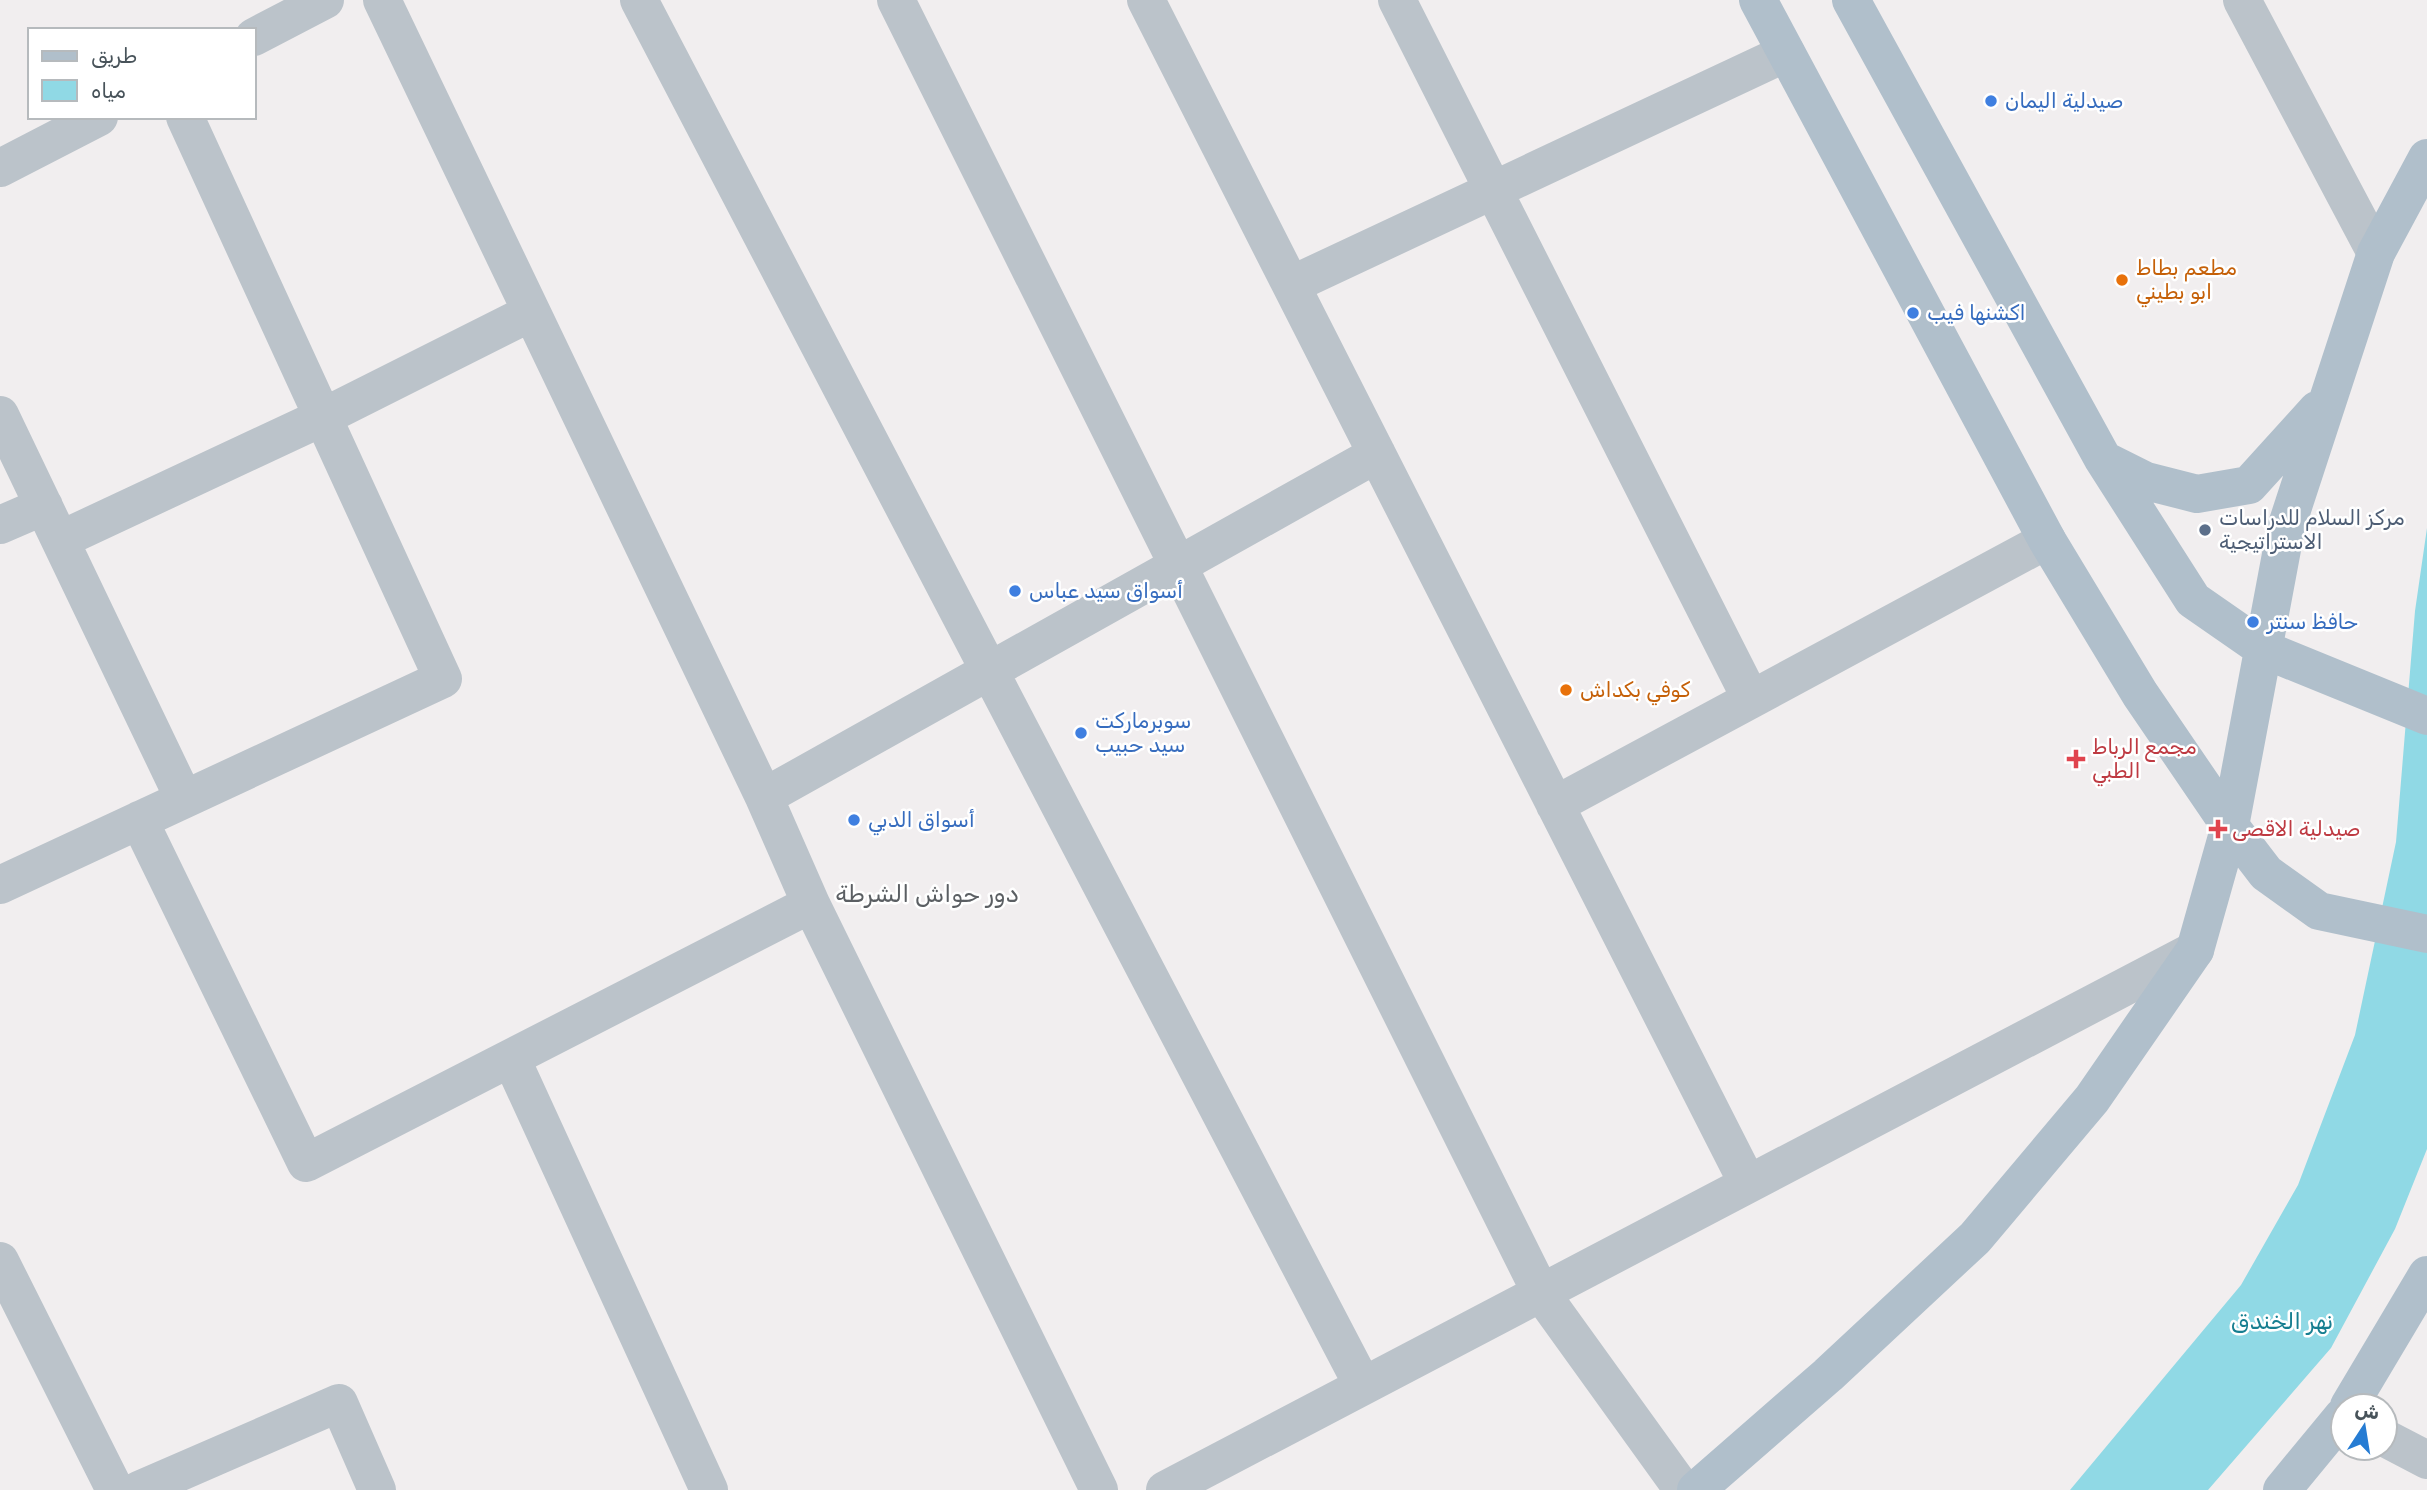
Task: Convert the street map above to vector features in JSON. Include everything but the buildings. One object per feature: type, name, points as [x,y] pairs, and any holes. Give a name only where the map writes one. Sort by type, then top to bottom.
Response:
[{"type":"main road","points":[[1758,0],[2047,540],[2140,694],[2230,826],[2266,873],[2319,911],[2427,934]]},
{"type":"main road","points":[[1850,0],[2103,459],[2193,600],[2265,649],[2427,716]]},
{"type":"main road","points":[[1696,1490],[1828,1376],[1975,1238],[2092,1099],[2195,950],[2230,826],[2286,527],[2376,253],[2427,158]]},
{"type":"main road","points":[[2103,459],[2146,481],[2197,494],[2249,485],[2330,395]]},
{"type":"main road","points":[[2357,1392],[2427,1275]]},
{"type":"main road","points":[[2282,1490],[2329,1433]]},
{"type":"street","points":[[256,36],[325,0]]},
{"type":"street","points":[[382,0],[764,797],[811,904],[1098,1490]]},
{"type":"street","points":[[639,0],[1363,1386]]},
{"type":"street","points":[[896,0],[1541,1293],[1683,1490]]},
{"type":"street","points":[[1146,0],[1748,1184]]},
{"type":"street","points":[[1396,0],[1751,699]]},
{"type":"street","points":[[2242,0],[2376,253]]},
{"type":"street","points":[[1291,285],[1786,53]]},
{"type":"street","points":[[0,168],[95,119]]},
{"type":"street","points":[[0,885],[443,679],[186,119]]},
{"type":"street","points":[[60,540],[323,417],[530,313]]},
{"type":"street","points":[[0,415],[184,799]]},
{"type":"street","points":[[764,797],[1377,454]]},
{"type":"street","points":[[0,525],[44,506]]},
{"type":"street","points":[[1555,805],[2047,540]]},
{"type":"street","points":[[139,820],[306,1163],[811,904]]},
{"type":"street","points":[[1165,1490],[2195,950]]},
{"type":"street","points":[[511,1058],[709,1490]]},
{"type":"street","points":[[0,1261],[115,1490]]},
{"type":"street","points":[[139,1490],[339,1403],[377,1490]]},
{"type":"street","points":[[2399,1446],[2427,1461]]},
{"type":"water","name":"نهر الخندق","points":[[2427,528],[2427,1149],[2395,1229],[2331,1348],[2208,1490],[2070,1490],[2241,1285],[2298,1185],[2355,1035],[2396,842],[2415,611]]},
{"type":"place","name":"صيدلية اليمان","points":[[1991,101]]},
{"type":"place","name":"مطعم بطاط ابو بطيني","points":[[2122,280]]},
{"type":"place","name":"اكشنها فيب","points":[[1913,313]]},
{"type":"place","name":"مركز السلام للدراسات الاستراتيجية","points":[[2205,530]]},
{"type":"place","name":"أسواق سيد عباس","points":[[1015,591]]},
{"type":"place","name":"حافظ سنتر","points":[[2253,622]]},
{"type":"place","name":"كوفي بكداش","points":[[1566,690]]},
{"type":"place","name":"سوبرماركت سيد حبيب","points":[[1081,733]]},
{"type":"place","name":"مجمع الرباط الطبي","points":[[2076,759]]},
{"type":"place","name":"أسواق الدبي","points":[[854,820]]},
{"type":"place","name":"صيدلية الاقصى","points":[[2218,829]]},
{"type":"district","name":"دور حواش الشرطة","points":[[927,894]]}]
